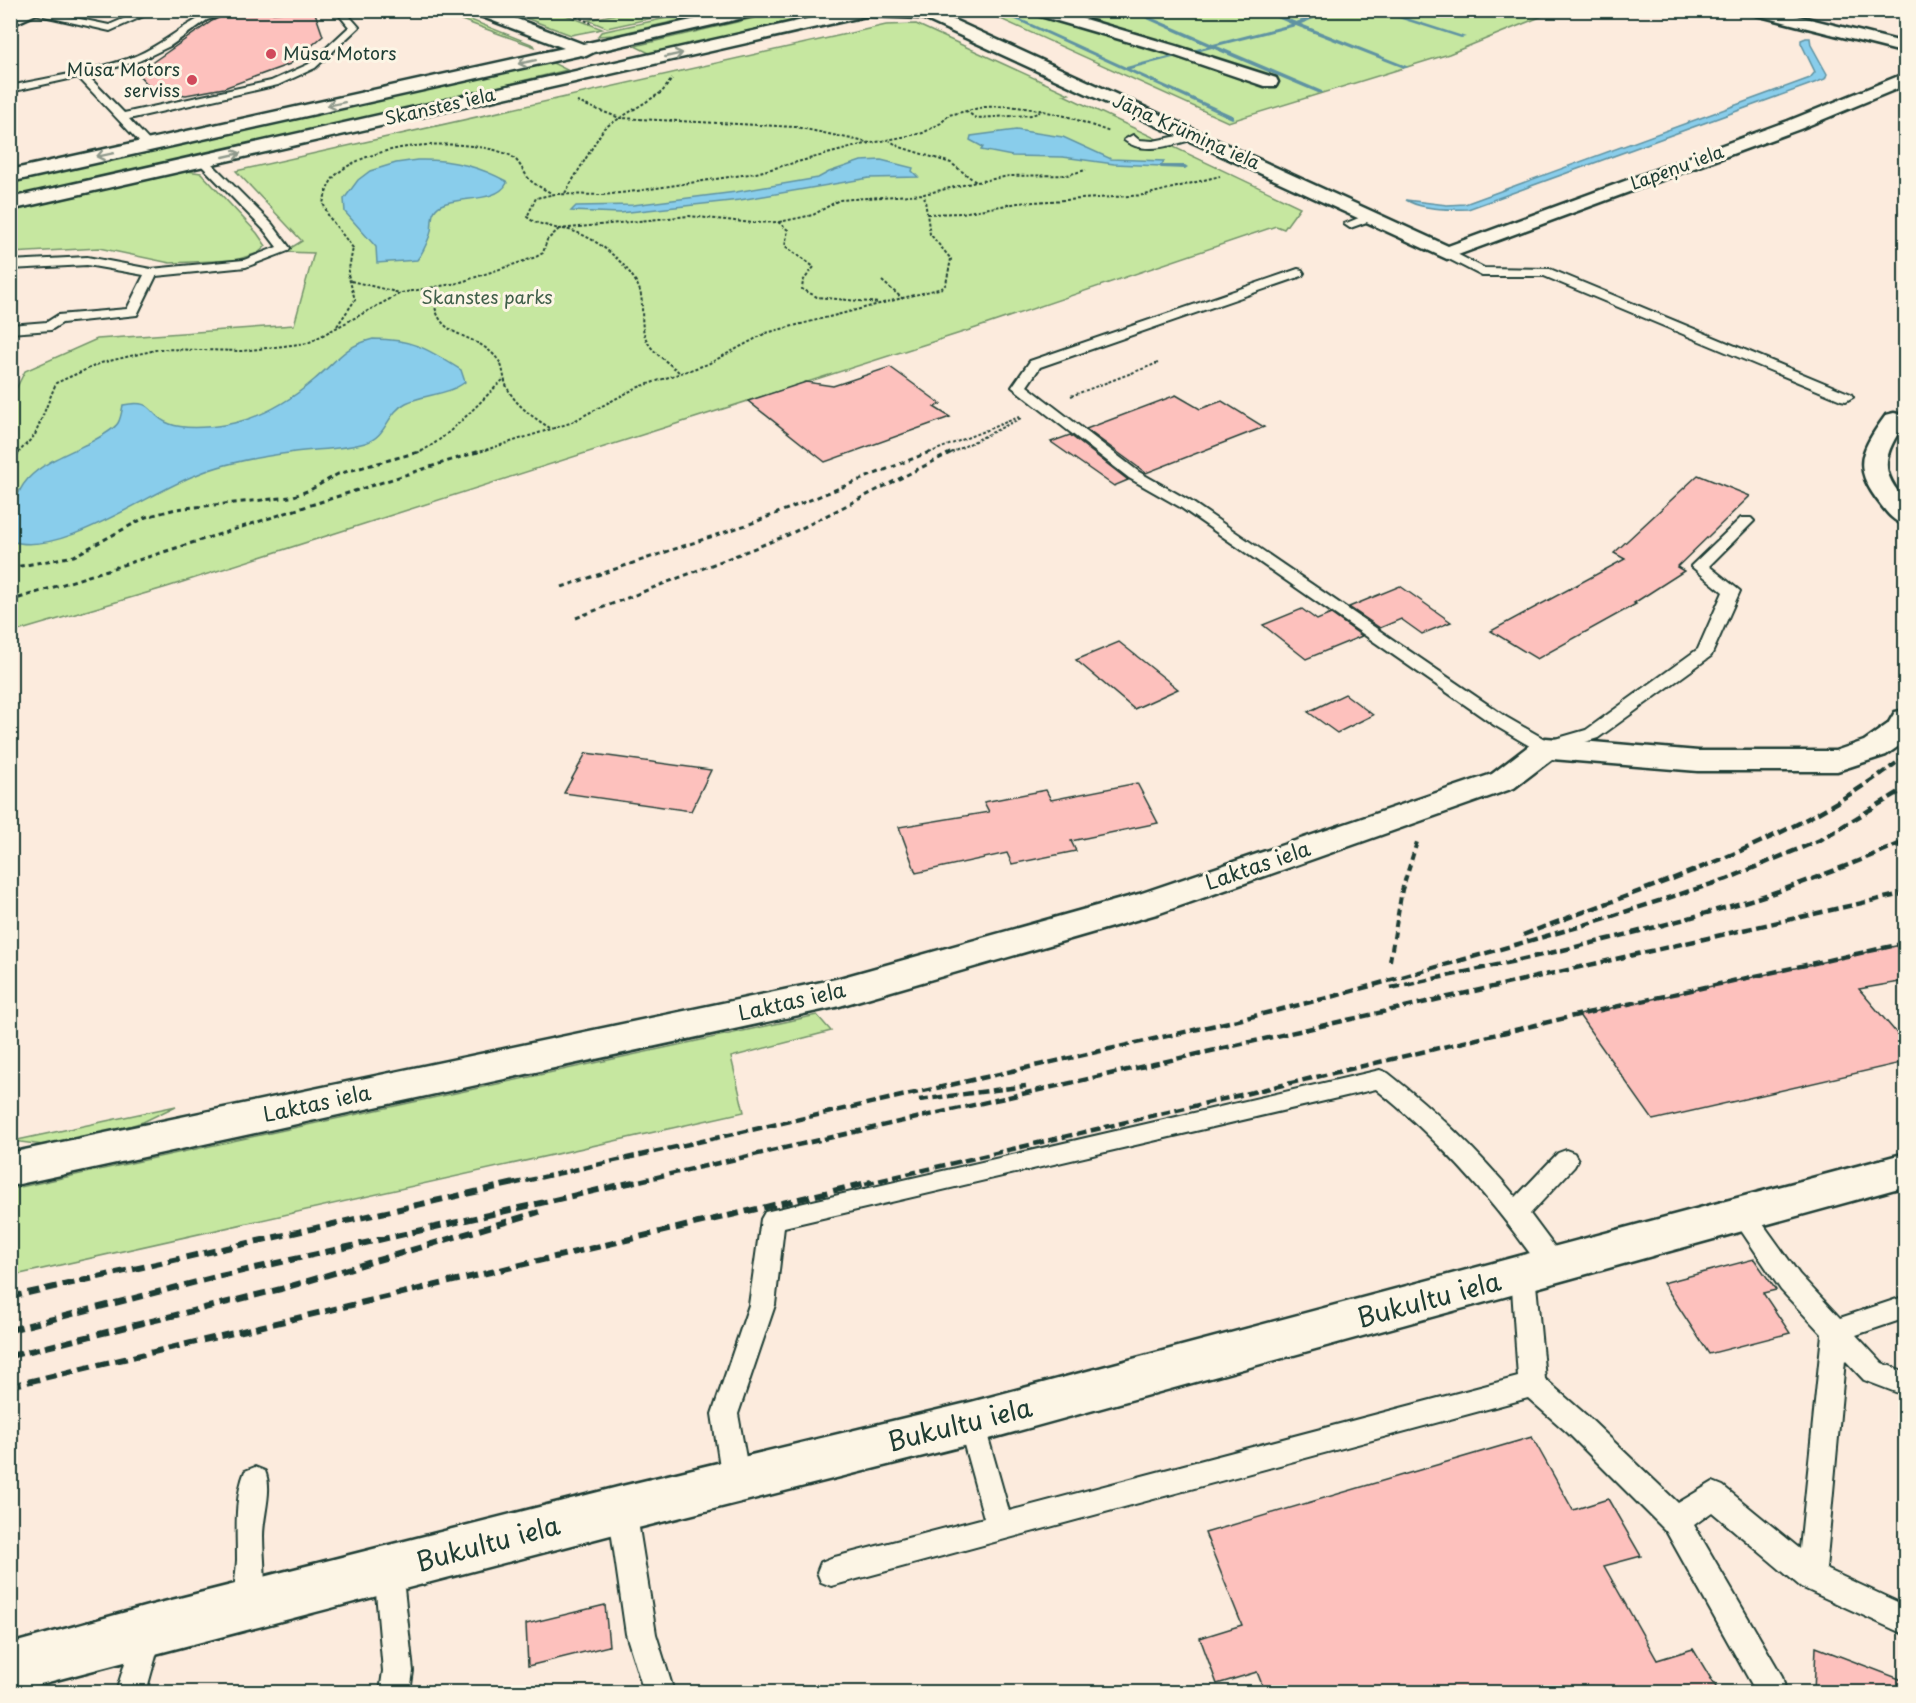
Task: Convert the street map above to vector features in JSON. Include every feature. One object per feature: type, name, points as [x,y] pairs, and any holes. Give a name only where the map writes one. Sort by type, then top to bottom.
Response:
[{"type":"street","points":[[477,10],[584,49],[617,67]]},
{"type":"street","name":"Skanstes iela","points":[[10,176],[760,10]]},
{"type":"street","name":"Skanstes iela","points":[[10,204],[869,10]]},
{"type":"street","name":"Jāņa Krūmiņa iela","points":[[869,10],[925,12],[1448,253]]},
{"type":"street","points":[[1035,10],[1170,49],[1270,82]]},
{"type":"street","points":[[1753,10],[1905,48]]},
{"type":"street","points":[[10,21],[30,11]]},
{"type":"street","name":"Lapeņu iela","points":[[1448,253],[1804,121],[1890,87],[1905,78]]},
{"type":"street","points":[[1894,420],[1876,445],[1871,466],[1883,492],[1905,517]]},
{"type":"street","points":[[1546,748],[1698,761],[1837,761],[1875,748],[1901,730],[1905,719]]},
{"type":"street","name":"Laktas iela","points":[[10,1170],[836,993],[1148,904],[1503,781],[1546,748]]},
{"type":"street","name":"Bukultu iela","points":[[10,1669],[148,1631],[621,1509],[971,1423],[1905,1169]]},
{"type":"lane","points":[[30,11],[110,28],[153,10]]},
{"type":"lane","points":[[10,88],[80,74],[136,59],[167,44],[204,18],[230,10]]},
{"type":"lane","points":[[122,117],[274,83],[312,66],[354,27],[339,10]]},
{"type":"lane","points":[[80,74],[149,146]]},
{"type":"lane","points":[[1131,139],[1139,144],[1163,144],[1194,136]]},
{"type":"lane","points":[[10,265],[87,261],[151,273],[246,263],[284,248],[268,227],[204,162]]},
{"type":"lane","points":[[1350,224],[1371,217]]},
{"type":"lane","points":[[1448,253],[1482,272],[1546,272],[1846,397]]},
{"type":"lane","points":[[10,328],[51,326],[58,319],[132,312],[151,273]]},
{"type":"lane","points":[[1298,273],[1035,364],[1019,387],[1134,475],[1185,504],[1500,721],[1546,748],[1592,734],[1705,652],[1732,591],[1700,566],[1746,521]]},
{"type":"lane","points":[[736,1480],[725,1414],[762,1305],[773,1219],[1380,1079],[1405,1098],[1473,1165],[1515,1214],[1538,1270],[1532,1385]]},
{"type":"lane","points":[[1515,1214],[1566,1160]]},
{"type":"lane","points":[[1742,1213],[1790,1282],[1873,1372],[1905,1384]]},
{"type":"lane","points":[[1834,1331],[1905,1307]]},
{"type":"lane","points":[[1811,1577],[1834,1331]]},
{"type":"lane","points":[[1532,1385],[1577,1424],[1676,1521],[1771,1687],[1771,1692]]},
{"type":"lane","points":[[831,1572],[1532,1385]]},
{"type":"lane","points":[[971,1423],[1000,1527]]},
{"type":"lane","points":[[248,1606],[251,1558],[249,1537],[255,1480]]},
{"type":"lane","points":[[1676,1521],[1713,1495],[1811,1577],[1905,1622]]},
{"type":"lane","points":[[621,1509],[641,1634],[659,1692]]},
{"type":"lane","points":[[388,1570],[398,1671],[395,1692]]},
{"type":"lane","points":[[131,1692],[148,1631]]},
{"type":"path","points":[[562,10],[598,26]]},
{"type":"path","points":[[565,194],[604,128],[662,92],[673,78]]},
{"type":"path","points":[[570,99],[620,118],[796,127],[823,130],[871,143]]},
{"type":"path","points":[[680,373],[654,350],[646,339],[639,287],[614,254],[572,230],[534,222],[527,217],[536,198],[552,193],[603,195],[707,182],[803,162],[871,143],[930,132],[941,125],[949,115],[1002,105],[1081,119],[1131,139]]},
{"type":"path","points":[[965,111],[976,118],[1032,115],[1041,112]]},
{"type":"path","points":[[889,140],[900,147],[945,161],[976,182]]},
{"type":"path","points":[[336,328],[355,300],[348,273],[353,248],[329,217],[323,202],[328,185],[338,173],[353,164],[394,151],[456,145],[477,146],[510,155],[521,163],[533,181],[552,193]]},
{"type":"path","points":[[10,462],[35,435],[42,412],[56,383],[75,374],[101,363],[160,349],[242,351],[308,343],[401,293],[434,288],[536,257],[543,253],[547,240],[559,229],[689,216],[753,223],[778,222],[813,215],[839,200],[924,194],[1010,176],[1067,175],[1086,170]]},
{"type":"path","points":[[927,214],[963,213],[1018,202],[1145,195],[1224,174]]},
{"type":"path","points":[[10,601],[551,429],[587,415],[636,388],[708,364],[766,333],[942,288],[946,284],[951,259],[930,234],[924,194]]},
{"type":"path","points":[[778,222],[788,230],[785,246],[814,267],[803,281],[802,289],[817,297],[883,304]]},
{"type":"path","points":[[351,281],[401,293]]},
{"type":"path","points":[[882,281],[903,299]]},
{"type":"path","points":[[434,288],[432,298],[435,315],[442,324],[491,353],[504,372],[509,391],[527,412],[551,429]]},
{"type":"path","points":[[562,587],[755,522],[1158,363]]},
{"type":"path","points":[[10,568],[74,556],[146,516],[176,509],[291,496],[310,490],[338,474],[421,452],[467,416],[481,399],[504,379]]},
{"type":"path","points":[[576,618],[788,535],[1043,407]]},
{"type":"path","points":[[1390,961],[1402,890],[1428,807]]},
{"type":"green space","points":[[704,10],[721,11],[614,35],[598,36],[601,32]]},
{"type":"green space","points":[[437,11],[448,11],[535,47]]},
{"type":"green space","points":[[507,11],[556,11],[602,29],[571,35]]},
{"type":"green space","points":[[631,11],[684,11],[607,28],[588,20]]},
{"type":"green space","points":[[784,11],[852,11],[653,55],[635,46]]},
{"type":"green space","points":[[983,11],[1555,11],[1449,54],[1228,122]]},
{"type":"green space","name":"Skanstes parks","points":[[916,24],[1069,94],[1064,95],[1300,207],[1284,229],[1276,226],[976,328],[167,587],[11,633],[11,399],[25,371],[97,339],[294,325],[314,253],[284,252],[302,241],[236,171],[886,25]]},
{"type":"green space","points":[[549,61],[567,70],[316,131],[11,199],[10,181]]},
{"type":"green space","points":[[187,171],[201,173],[257,233],[266,246],[258,253],[236,260],[170,263],[99,248],[11,253],[11,211]]},
{"type":"green space","points":[[817,1015],[831,1031],[731,1057],[744,1112],[11,1276],[11,1189]]},
{"type":"green space","points":[[176,1106],[143,1122],[58,1147],[13,1141]]},
{"type":"water","points":[[1810,38],[1811,45],[1827,74],[1825,79],[1468,209],[1428,208],[1406,200],[1447,205],[1465,204],[1810,78],[1815,72],[1801,43],[1801,40]]},
{"type":"water","points":[[1016,130],[1063,137],[1111,159],[1164,161],[1161,166],[1114,164],[1063,157],[1012,156],[981,150],[983,147],[970,140],[971,136]]},
{"type":"water","points":[[417,160],[463,164],[485,171],[507,183],[495,194],[449,202],[437,208],[434,211],[429,238],[417,260],[377,263],[376,247],[345,212],[344,199],[358,180],[370,171],[396,163]]},
{"type":"water","points":[[881,160],[913,168],[912,171],[918,177],[869,178],[740,200],[620,213],[571,211],[576,206],[633,205],[736,192],[818,178],[861,161]]},
{"type":"water","points":[[373,339],[410,343],[429,351],[461,370],[465,382],[452,390],[421,398],[399,407],[383,430],[373,440],[365,443],[230,464],[176,484],[78,532],[54,540],[31,544],[11,541],[15,502],[29,478],[53,460],[104,435],[116,426],[123,405],[141,404],[163,421],[176,426],[202,427],[234,423],[266,412],[286,401],[347,350]]},
{"type":"building","points":[[236,10],[270,10],[273,13],[314,10],[323,36],[290,64],[224,88],[186,95],[162,92],[150,87],[137,73],[212,21]]},
{"type":"building","points":[[890,367],[941,404],[934,407],[950,417],[825,462],[748,401],[806,382],[833,386]]},
{"type":"building","points":[[1176,395],[1200,409],[1222,401],[1264,427],[1146,473],[1086,429]]},
{"type":"building","points":[[1070,435],[1128,480],[1114,486],[1051,442]]},
{"type":"building","points":[[1698,475],[1750,496],[1677,567],[1684,571],[1634,603],[1636,604],[1537,659],[1491,631],[1625,559],[1614,553]]},
{"type":"building","points":[[1400,586],[1451,622],[1422,634],[1401,619],[1380,628],[1349,607]]},
{"type":"building","points":[[1302,609],[1317,620],[1331,614],[1362,636],[1306,659],[1263,625]]},
{"type":"building","points":[[1119,642],[1178,689],[1134,709],[1076,660]]},
{"type":"building","points":[[1345,694],[1373,715],[1337,733],[1308,712]]},
{"type":"building","points":[[586,753],[711,770],[691,811],[564,793]]},
{"type":"building","points":[[1137,783],[1158,823],[1071,841],[1076,851],[1012,864],[1007,853],[916,873],[899,827],[989,812],[984,802],[1046,790],[1051,800]]},
{"type":"building","points":[[1905,944],[1905,981],[1859,989],[1905,1043],[1905,1062],[1653,1120],[1579,1015]]},
{"type":"building","points":[[1754,1259],[1776,1290],[1763,1293],[1790,1333],[1709,1354],[1663,1283]]},
{"type":"building","points":[[1532,1437],[1573,1510],[1608,1499],[1641,1556],[1604,1566],[1657,1660],[1693,1649],[1719,1692],[1265,1692],[1257,1672],[1217,1684],[1200,1638],[1242,1625],[1205,1533]]},
{"type":"building","points":[[605,1605],[609,1646],[528,1666],[526,1624]]},
{"type":"building","points":[[1816,1647],[1905,1681],[1905,1692],[1814,1692]]},
{"type":"waterway","points":[[996,10],[1125,69]]},
{"type":"waterway","points":[[1129,10],[1212,46]]},
{"type":"waterway","points":[[1261,10],[1296,24]]},
{"type":"waterway","points":[[1296,24],[1334,10]]},
{"type":"waterway","points":[[1375,10],[1463,37]]},
{"type":"waterway","points":[[1212,46],[1296,24]]},
{"type":"waterway","points":[[1296,24],[1406,67]]},
{"type":"waterway","points":[[1125,69],[1212,46]]},
{"type":"waterway","points":[[1212,46],[1320,92]]},
{"type":"waterway","points":[[1125,69],[1232,117]]},
{"type":"waterway","points":[[1161,166],[1185,167]]},
{"type":"railway","points":[[1880,775],[1906,756]]},
{"type":"railway","points":[[1523,935],[1661,883],[1753,845],[1797,824],[1882,773]]},
{"type":"railway","points":[[512,1184],[1238,1020],[1335,996],[1578,927],[1727,879],[1820,840],[1906,788]]},
{"type":"railway","points":[[1391,988],[1538,956],[1683,920],[1779,891],[1906,841]]},
{"type":"railway","points":[[626,1184],[1906,893]]},
{"type":"railway","points":[[865,1184],[1578,1015],[1906,943]]},
{"type":"railway","points":[[919,1100],[1026,1086]]},
{"type":"railway","points":[[10,1297],[519,1182]]},
{"type":"railway","points":[[10,1330],[216,1277],[633,1182]]},
{"type":"railway","points":[[10,1386],[871,1182]]},
{"type":"railway","points":[[10,1356],[281,1289],[539,1212]]},
{"type":"place","name":"Mūsa Motors","points":[[271,54]]},
{"type":"place","name":"Mūsa Motors serviss","points":[[192,80]]}]
